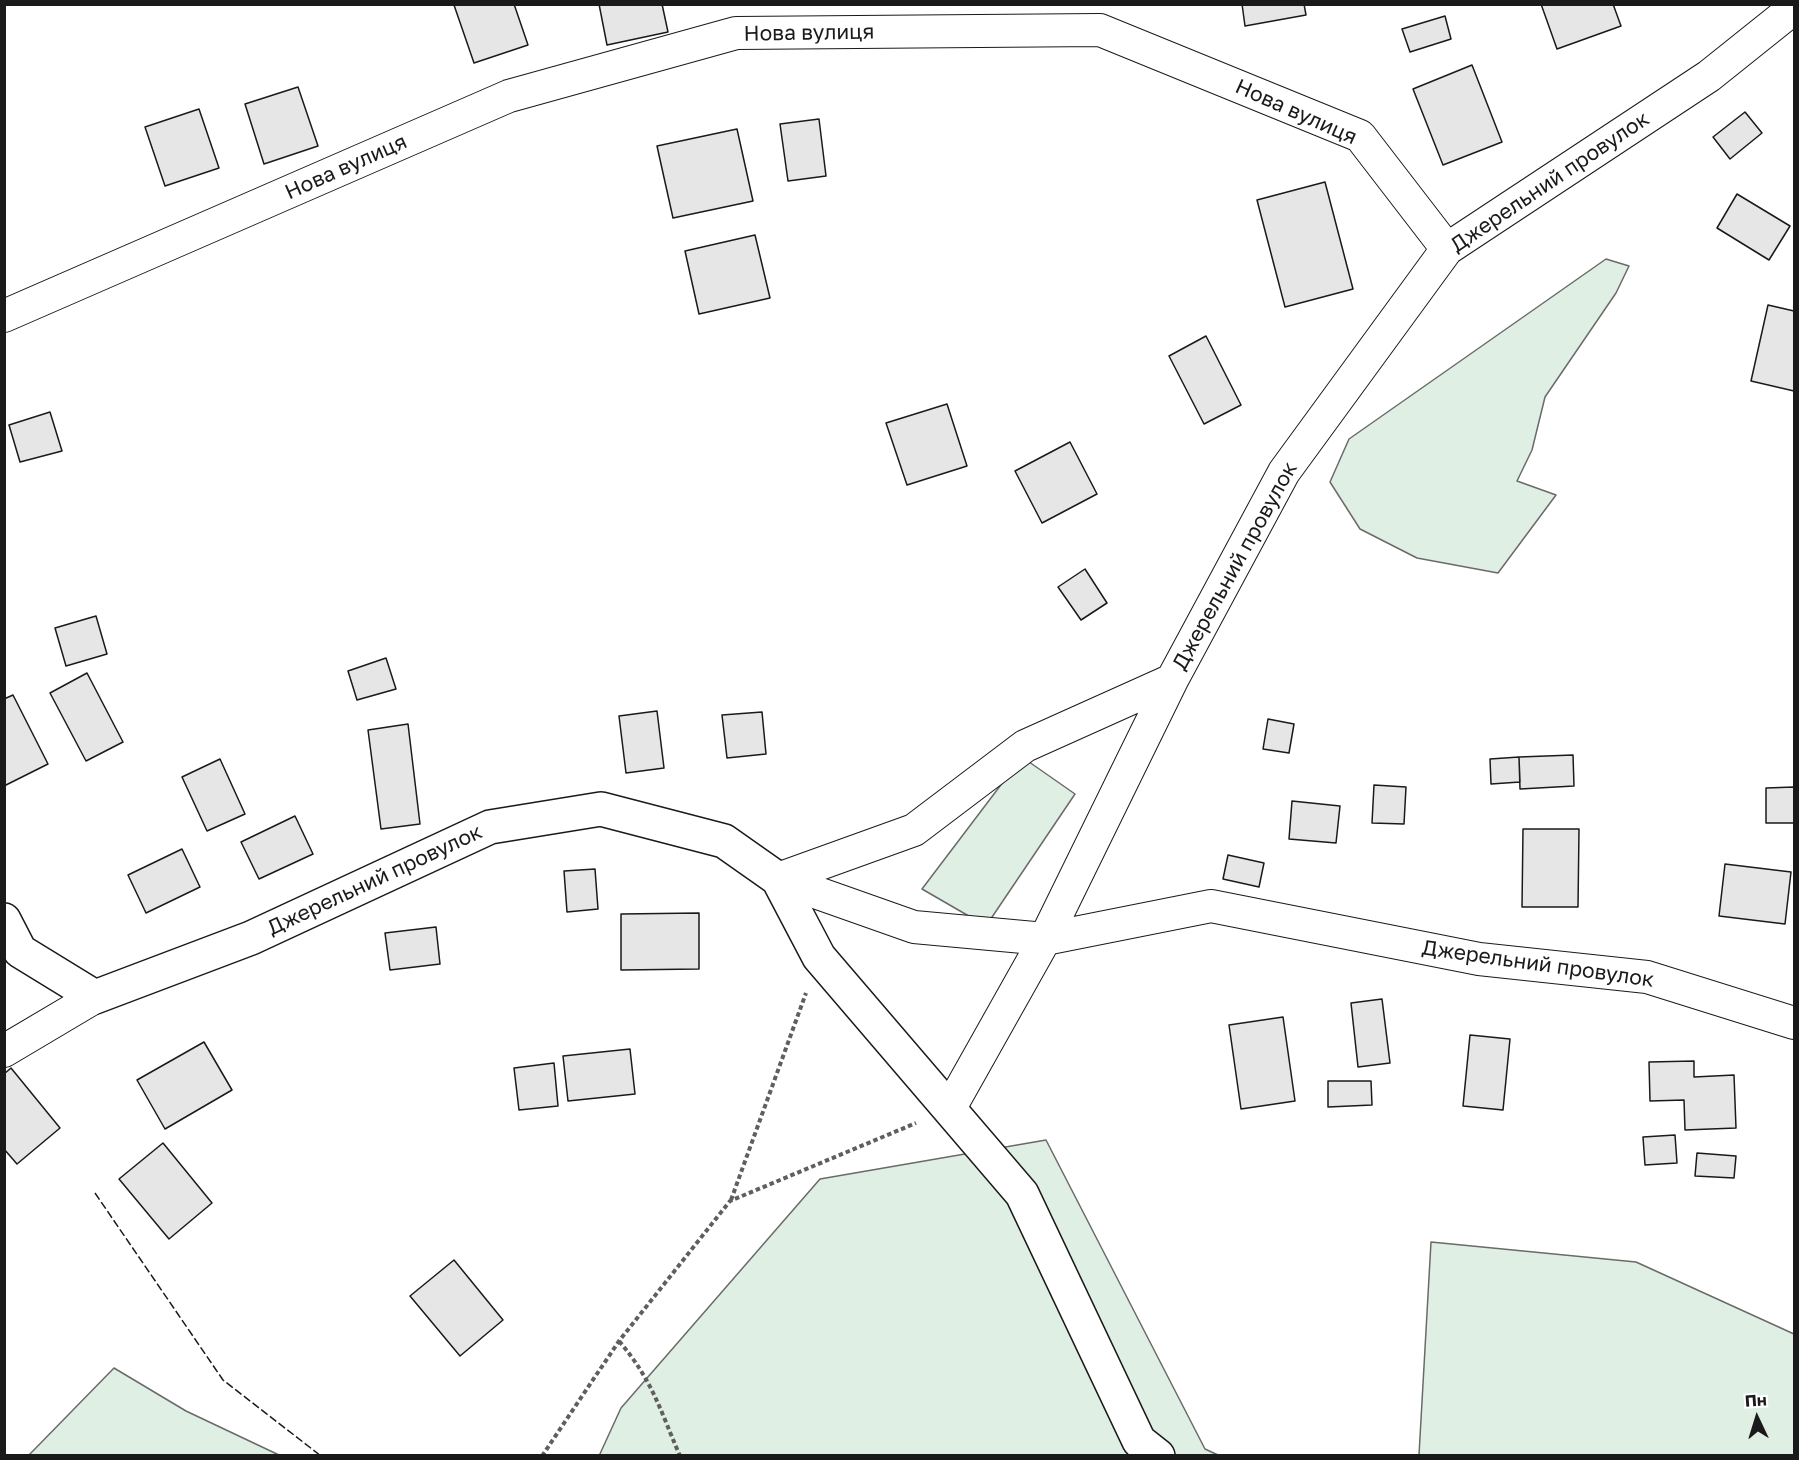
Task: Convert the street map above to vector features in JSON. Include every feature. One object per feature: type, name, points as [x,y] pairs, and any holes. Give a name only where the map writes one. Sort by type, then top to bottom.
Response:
[{"type":"street","name":"Джерельний провулок","points":[[778,879],[914,830],[1025,746],[1172,680],[1284,472],[1447,249],[1709,76],[1794,8]]},
{"type":"street","name":"Нова вулиця","points":[[4,316],[509,96],[736,33],[1100,30],[1360,136],[1447,249]]},
{"type":"street","points":[[950,1108],[1045,939],[1172,680]]},
{"type":"street","name":"Джерельний провулок","points":[[4,1051],[95,997],[251,938],[490,827],[602,809],[724,841],[778,879],[914,927],[1045,939],[1211,906],[1479,959],[1647,977],[1794,1023]]},
{"type":"street","points":[[778,879],[819,957],[1022,1194],[1139,1441],[1158,1455]]},
{"type":"street","points":[[4,920],[20,951],[95,997]]},
{"type":"path","points":[[542,1455],[619,1341],[730,1201],[819,957]]},
{"type":"path","points":[[730,1201],[950,1108]]},
{"type":"path","points":[[619,1341],[640,1366],[662,1408],[680,1455]]},
{"type":"green space","points":[[1606,259],[1629,266],[1616,293],[1545,397],[1532,450],[1517,481],[1556,495],[1498,573],[1417,558],[1360,529],[1330,482],[1349,439]]},
{"type":"green space","points":[[1022,757],[1075,794],[986,926],[922,889]]},
{"type":"green space","points":[[1046,1140],[1205,1449],[1218,1455],[599,1456],[621,1408],[820,1179]]},
{"type":"green space","points":[[1431,1242],[1636,1262],[1794,1334],[1794,1455],[1419,1455]]},
{"type":"green space","points":[[114,1368],[186,1411],[279,1455],[29,1455]]},
{"type":"building","points":[[514,4],[528,45],[474,63],[454,5]]},
{"type":"building","points":[[599,4],[662,4],[668,32],[607,45]]},
{"type":"building","points":[[1242,4],[1304,4],[1306,15],[1245,26]]},
{"type":"building","points":[[1541,4],[1613,4],[1621,26],[1557,49]]},
{"type":"building","points":[[1445,16],[1451,39],[1410,52],[1402,29]]},
{"type":"building","points":[[1472,65],[1502,142],[1443,165],[1413,89]]},
{"type":"building","points":[[298,87],[318,146],[264,164],[245,104]]},
{"type":"building","points":[[199,109],[219,168],[165,186],[145,127]]},
{"type":"building","points":[[1745,112],[1762,133],[1730,159],[1713,137]]},
{"type":"building","points":[[819,119],[826,176],[788,181],[780,124]]},
{"type":"building","points":[[737,129],[753,201],[673,218],[657,146]]},
{"type":"building","points":[[1325,182],[1353,289],[1285,307],[1257,200]]},
{"type":"building","points":[[1737,194],[1790,226],[1769,260],[1717,228]]},
{"type":"building","points":[[755,235],[770,298],[699,314],[685,251]]},
{"type":"building","points":[[1768,305],[1794,311],[1794,391],[1751,381]]},
{"type":"building","points":[[1206,336],[1241,405],[1204,424],[1169,356]]},
{"type":"building","points":[[947,404],[967,466],[907,485],[886,423]]},
{"type":"building","points":[[50,412],[62,451],[20,462],[9,425]]},
{"type":"building","points":[[1070,442],[1097,494],[1042,523],[1015,471]]},
{"type":"building","points":[[1085,569],[1107,603],[1081,620],[1058,587]]},
{"type":"building","points":[[96,616],[107,654],[66,666],[55,628]]},
{"type":"building","points":[[386,658],[396,689],[357,700],[348,671]]},
{"type":"building","points":[[87,673],[123,742],[86,761],[50,693]]},
{"type":"building","points":[[13,695],[48,764],[4,786],[4,699]]},
{"type":"building","points":[[657,711],[664,768],[626,773],[619,716]]},
{"type":"building","points":[[762,712],[766,754],[727,758],[722,715]]},
{"type":"building","points":[[1268,719],[1294,724],[1289,753],[1263,749]]},
{"type":"building","points":[[408,724],[420,824],[381,829],[368,730]]},
{"type":"building","points":[[1573,755],[1574,786],[1520,789],[1519,757]]},
{"type":"building","points":[[1519,757],[1520,782],[1491,784],[1490,759]]},
{"type":"building","points":[[220,759],[245,814],[207,831],[182,777]]},
{"type":"building","points":[[1374,785],[1406,787],[1404,824],[1372,823]]},
{"type":"building","points":[[1794,787],[1794,823],[1766,823],[1766,788]]},
{"type":"building","points":[[1292,801],[1340,806],[1336,843],[1289,839]]},
{"type":"building","points":[[295,816],[313,854],[259,879],[241,842]]},
{"type":"building","points":[[1523,829],[1579,829],[1578,907],[1522,907]]},
{"type":"building","points":[[182,849],[200,887],[146,913],[128,875]]},
{"type":"building","points":[[1228,855],[1264,863],[1259,887],[1223,879]]},
{"type":"building","points":[[1725,864],[1791,872],[1785,924],[1719,916]]},
{"type":"building","points":[[595,869],[598,909],[567,912],[564,871]]},
{"type":"building","points":[[699,913],[699,969],[621,970],[621,914]]},
{"type":"building","points":[[436,927],[440,964],[390,970],[385,933]]},
{"type":"building","points":[[1382,999],[1390,1063],[1358,1067],[1351,1003]]},
{"type":"building","points":[[1283,1017],[1295,1101],[1241,1109],[1229,1025]]},
{"type":"building","points":[[1470,1035],[1510,1039],[1503,1110],[1463,1106]]},
{"type":"building","points":[[204,1042],[232,1090],[165,1129],[137,1080]]},
{"type":"building","points":[[630,1049],[635,1094],[568,1101],[563,1056]]},
{"type":"building","points":[[1694,1061],[1694,1077],[1734,1075],[1736,1128],[1685,1130],[1684,1100],[1650,1101],[1649,1062]]},
{"type":"building","points":[[554,1063],[558,1106],[519,1110],[514,1068]]},
{"type":"building","points":[[11,1068],[60,1128],[17,1164],[4,1149],[4,1074]]},
{"type":"building","points":[[1328,1081],[1371,1081],[1372,1105],[1328,1107]]},
{"type":"building","points":[[1675,1135],[1677,1163],[1645,1165],[1643,1137]]},
{"type":"building","points":[[163,1143],[212,1203],[169,1239],[119,1179]]},
{"type":"building","points":[[1697,1153],[1736,1156],[1734,1178],[1695,1176]]},
{"type":"building","points":[[454,1260],[503,1320],[460,1356],[410,1296]]},
{"type":"fence","points":[[95,1193],[223,1380],[321,1456]]}]
